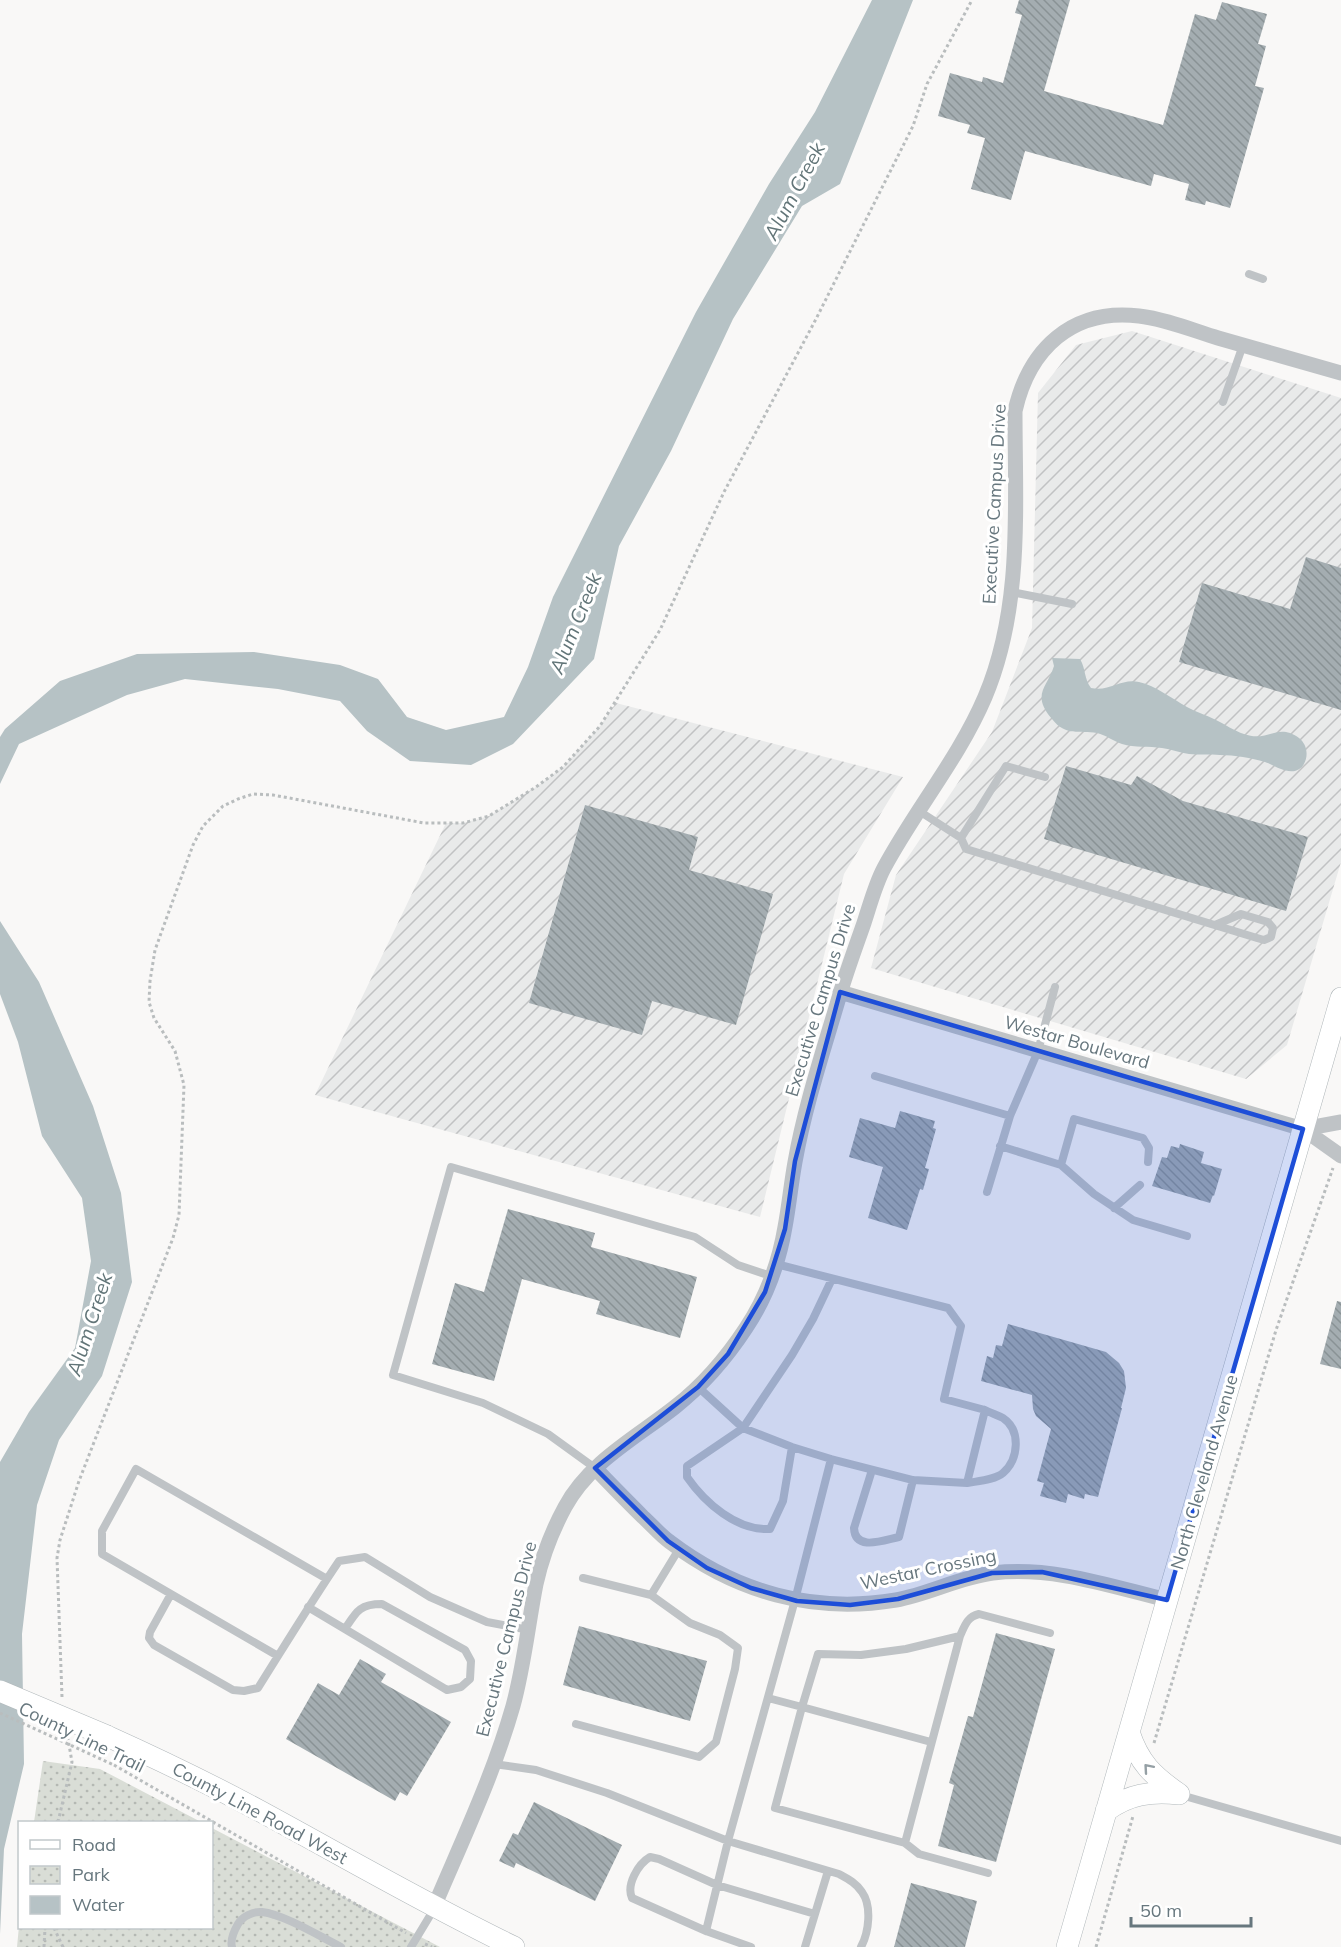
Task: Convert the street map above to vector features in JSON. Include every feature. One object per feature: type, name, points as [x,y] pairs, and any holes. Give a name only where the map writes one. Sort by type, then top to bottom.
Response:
[{"type":"main road","name":"North Cleveland Avenue","points":[[1067,1947],[1341,998]]},
{"type":"main road","name":"County Line Road West","points":[[0,1691],[169,1764],[434,1907],[514,1947]]},
{"type":"main road","points":[[1129,1732],[1135,1752],[1147,1769],[1179,1794]]},
{"type":"main road","points":[[1106,1811],[1116,1803],[1139,1794],[1159,1792],[1179,1794]]},
{"type":"street","name":"Executive Campus Drive","points":[[434,1907],[494,1764],[514,1703],[537,1581],[546,1548],[567,1502],[595,1468],[621,1445],[674,1408],[698,1387],[728,1354],[749,1324],[774,1270],[785,1229],[795,1161],[812,1090],[840,992],[880,876],[968,732],[985,698],[1004,640],[1012,592],[1016,411],[1020,388],[1030,367],[1055,337],[1079,324],[1121,315],[1154,319],[1341,373]]},
{"type":"street","name":"Westar Boulevard","points":[[840,992],[1303,1129],[1340,1156]]},
{"type":"street","name":"Westar Boulevard","points":[[1303,1129],[1341,1122]]},
{"type":"street","name":"Westar Crossing","points":[[595,1468],[668,1541],[707,1568],[751,1588],[795,1600],[850,1605],[898,1599],[992,1573],[1042,1572],[1078,1578],[1167,1600]]},
{"type":"lane","points":[[1249,274],[1263,279]]},
{"type":"lane","points":[[1223,402],[1243,345]]},
{"type":"lane","points":[[1012,592],[1072,604]]},
{"type":"lane","points":[[961,838],[1006,766],[1045,777]]},
{"type":"lane","points":[[919,811],[961,838],[966,849],[1264,940],[1270,937],[1273,928],[1269,922],[1241,914],[1215,925]]},
{"type":"lane","points":[[987,1192],[1010,1116],[1038,1050],[1055,987]]},
{"type":"lane","points":[[875,1077],[1010,1116]]},
{"type":"lane","points":[[1060,1165],[1074,1119],[1143,1138],[1149,1148],[1148,1162]]},
{"type":"lane","points":[[1000,1146],[1060,1165],[1094,1194],[1133,1220],[1187,1236]]},
{"type":"lane","points":[[595,1468],[548,1434],[483,1403],[393,1375],[451,1167],[695,1237],[738,1265],[832,1279],[948,1308],[961,1326],[944,1399],[985,1410],[1004,1419],[1012,1429],[1016,1441],[1016,1454],[1003,1474],[990,1479],[967,1483],[913,1480],[831,1459],[743,1428],[698,1387]]},
{"type":"lane","points":[[1114,1208],[1140,1185]]},
{"type":"lane","points":[[792,1447],[783,1501],[770,1529],[756,1530],[736,1522],[713,1506],[687,1477],[687,1466],[743,1428],[797,1346],[832,1279]]},
{"type":"lane","points":[[967,1483],[985,1410]]},
{"type":"lane","points":[[706,1931],[831,1459]]},
{"type":"lane","points":[[278,1656],[102,1554],[102,1531],[136,1469],[327,1579]]},
{"type":"lane","points":[[872,1470],[854,1528],[854,1536],[860,1542],[867,1543],[899,1537],[913,1480]]},
{"type":"lane","points":[[651,1596],[679,1549]]},
{"type":"lane","points":[[171,1594],[149,1638],[154,1645],[232,1690],[244,1691],[258,1688],[339,1561],[366,1557],[430,1597],[487,1622],[529,1630]]},
{"type":"lane","points":[[576,1724],[699,1757],[716,1742],[735,1669],[738,1648],[720,1635],[690,1623],[651,1596],[583,1578]]},
{"type":"lane","points":[[308,1607],[447,1690],[461,1687],[470,1679],[471,1661],[465,1650],[382,1604],[370,1604],[357,1610],[345,1629]]},
{"type":"lane","points":[[904,1843],[960,1636],[966,1622],[971,1616],[979,1614],[1050,1633]]},
{"type":"lane","points":[[960,1636],[861,1655],[818,1654],[775,1808],[904,1843],[919,1854],[988,1873]]},
{"type":"lane","points":[[768,1698],[932,1742]]},
{"type":"lane","points":[[494,1764],[536,1770],[607,1793],[728,1841],[828,1871],[853,1882],[863,1894],[868,1910],[868,1929],[861,1947]]},
{"type":"lane","points":[[1179,1794],[1341,1841]]},
{"type":"lane","points":[[751,1947],[706,1931],[632,1898],[630,1887],[642,1861],[650,1857],[659,1859],[717,1885],[815,1914]]},
{"type":"lane","points":[[805,1947],[828,1871]]},
{"type":"lane","points":[[411,1947],[434,1907]]},
{"type":"lane","points":[[232,1947],[231,1942],[236,1926],[243,1918],[260,1911],[274,1915],[341,1947]]},
{"type":"path","points":[[62,1703],[57,1558],[60,1540],[80,1481],[173,1238],[179,1215],[184,1085],[175,1051],[154,1018],[149,1002],[150,981],[155,950],[193,845],[203,826],[223,806],[253,794],[273,795],[424,823],[463,823],[489,816],[563,767],[600,726],[660,630],[724,492],[816,319],[913,126],[927,84],[972,0]]},
{"type":"path","points":[[1147,1769],[1276,1330],[1340,1156]]},
{"type":"path","name":"County Line Trail","points":[[0,1713],[114,1765],[211,1821]]},
{"type":"path","points":[[58,1821],[72,1762],[68,1738]]},
{"type":"path","points":[[1096,1947],[1139,1794]]},
{"type":"path","name":"County Line Trail","points":[[213,1822],[432,1947]]},
{"type":"path","points":[[44,1947],[45,1929]]},
{"type":"path","points":[[54,1929],[63,1947]]},
{"type":"highlighted area","points":[[840,992],[1303,1129],[1167,1600],[1042,1572],[992,1573],[898,1599],[850,1605],[797,1601],[751,1588],[707,1568],[668,1541],[595,1468],[698,1387],[728,1354],[765,1292],[785,1229],[795,1161]]},
{"type":"shaded area","points":[[1132,331],[1341,398],[1341,862],[1287,1045],[1246,1079],[871,968],[896,875],[992,732],[1032,628],[1038,393],[1076,345]]},
{"type":"shaded area","points":[[616,703],[903,777],[844,874],[760,1217],[315,1095],[446,823],[463,823],[489,816],[536,787],[563,767],[600,726]]},
{"type":"green space","points":[[43,1761],[100,1769],[199,1821],[34,1821]]},
{"type":"green space","points":[[213,1829],[440,1947],[17,1947],[19,1929],[213,1929]]},
{"type":"water","name":"Alum Creek","points":[[872,0],[913,0],[840,184],[802,206],[733,319],[671,451],[619,546],[594,659],[513,744],[471,765],[410,761],[367,731],[340,701],[278,689],[185,679],[127,695],[19,744],[0,784],[0,737],[5,729],[60,681],[137,654],[254,652],[340,665],[378,679],[407,717],[446,730],[504,717],[528,667],[553,597],[696,312],[769,184],[815,112]]},
{"type":"water","points":[[1052,658],[1080,659],[1091,688],[1098,689],[1127,682],[1139,682],[1244,734],[1260,736],[1284,732],[1291,734],[1299,738],[1306,748],[1304,763],[1296,771],[1287,771],[1249,758],[1189,754],[1162,748],[1127,745],[1097,733],[1068,731],[1057,725],[1042,703],[1043,691],[1054,666]]},
{"type":"water","name":"Alum Creek","points":[[0,921],[39,982],[93,1106],[121,1193],[132,1282],[102,1376],[59,1440],[37,1505],[22,1634],[24,1764],[4,1849],[0,1934],[0,1462],[29,1412],[75,1348],[91,1261],[82,1198],[42,1136],[18,1042],[0,994]]},
{"type":"building","points":[[1019,0],[1070,0],[1044,91],[1163,125],[1195,14],[1216,20],[1222,2],[1267,14],[1258,44],[1266,46],[1255,86],[1264,88],[1230,208],[1206,201],[1205,205],[1185,200],[1189,184],[1154,174],[1151,186],[1025,151],[1011,200],[971,189],[985,138],[967,133],[970,125],[938,116],[950,73],[982,82],[983,77],[1003,83],[1022,15],[1015,13]]},
{"type":"building","points":[[1306,557],[1341,568],[1341,710],[1179,662],[1202,583],[1290,609]]},
{"type":"building","points":[[1066,766],[1131,785],[1137,776],[1183,801],[1308,837],[1286,911],[1044,839]]},
{"type":"building","points":[[585,805],[698,837],[689,870],[773,894],[736,1025],[652,1001],[642,1035],[529,1003]]},
{"type":"building","points":[[900,1111],[935,1121],[933,1128],[936,1129],[925,1168],[929,1169],[923,1190],[920,1189],[907,1230],[868,1218],[883,1167],[849,1157],[860,1118],[895,1128]]},
{"type":"building","points":[[1180,1144],[1204,1152],[1201,1163],[1222,1169],[1210,1203],[1152,1186],[1162,1157],[1167,1158],[1171,1146],[1179,1148]]},
{"type":"building","points":[[508,1209],[595,1233],[591,1247],[697,1277],[680,1338],[596,1314],[600,1301],[522,1279],[494,1381],[432,1364],[455,1283],[484,1292]]},
{"type":"building","points":[[1337,1301],[1341,1302],[1341,1369],[1320,1364]]},
{"type":"building","points":[[1008,1324],[1106,1352],[1119,1363],[1124,1371],[1126,1388],[1122,1408],[1098,1497],[1085,1494],[1084,1499],[1068,1494],[1066,1503],[1040,1496],[1044,1483],[1037,1481],[1051,1429],[1036,1416],[1032,1395],[981,1381],[987,1356],[993,1358],[996,1345],[1002,1346]]},
{"type":"building","points":[[579,1626],[707,1661],[690,1721],[563,1685]]},
{"type":"building","points":[[996,1633],[1055,1649],[996,1862],[938,1846],[954,1785],[949,1783],[968,1716],[973,1717]]},
{"type":"building","points":[[360,1659],[386,1674],[381,1682],[451,1722],[407,1796],[400,1792],[395,1801],[286,1739],[318,1683],[339,1695]]},
{"type":"building","points":[[534,1802],[622,1845],[595,1901],[516,1863],[514,1868],[499,1861],[513,1833],[518,1835]]},
{"type":"building","points":[[911,1883],[977,1901],[965,1947],[894,1947]]}]
